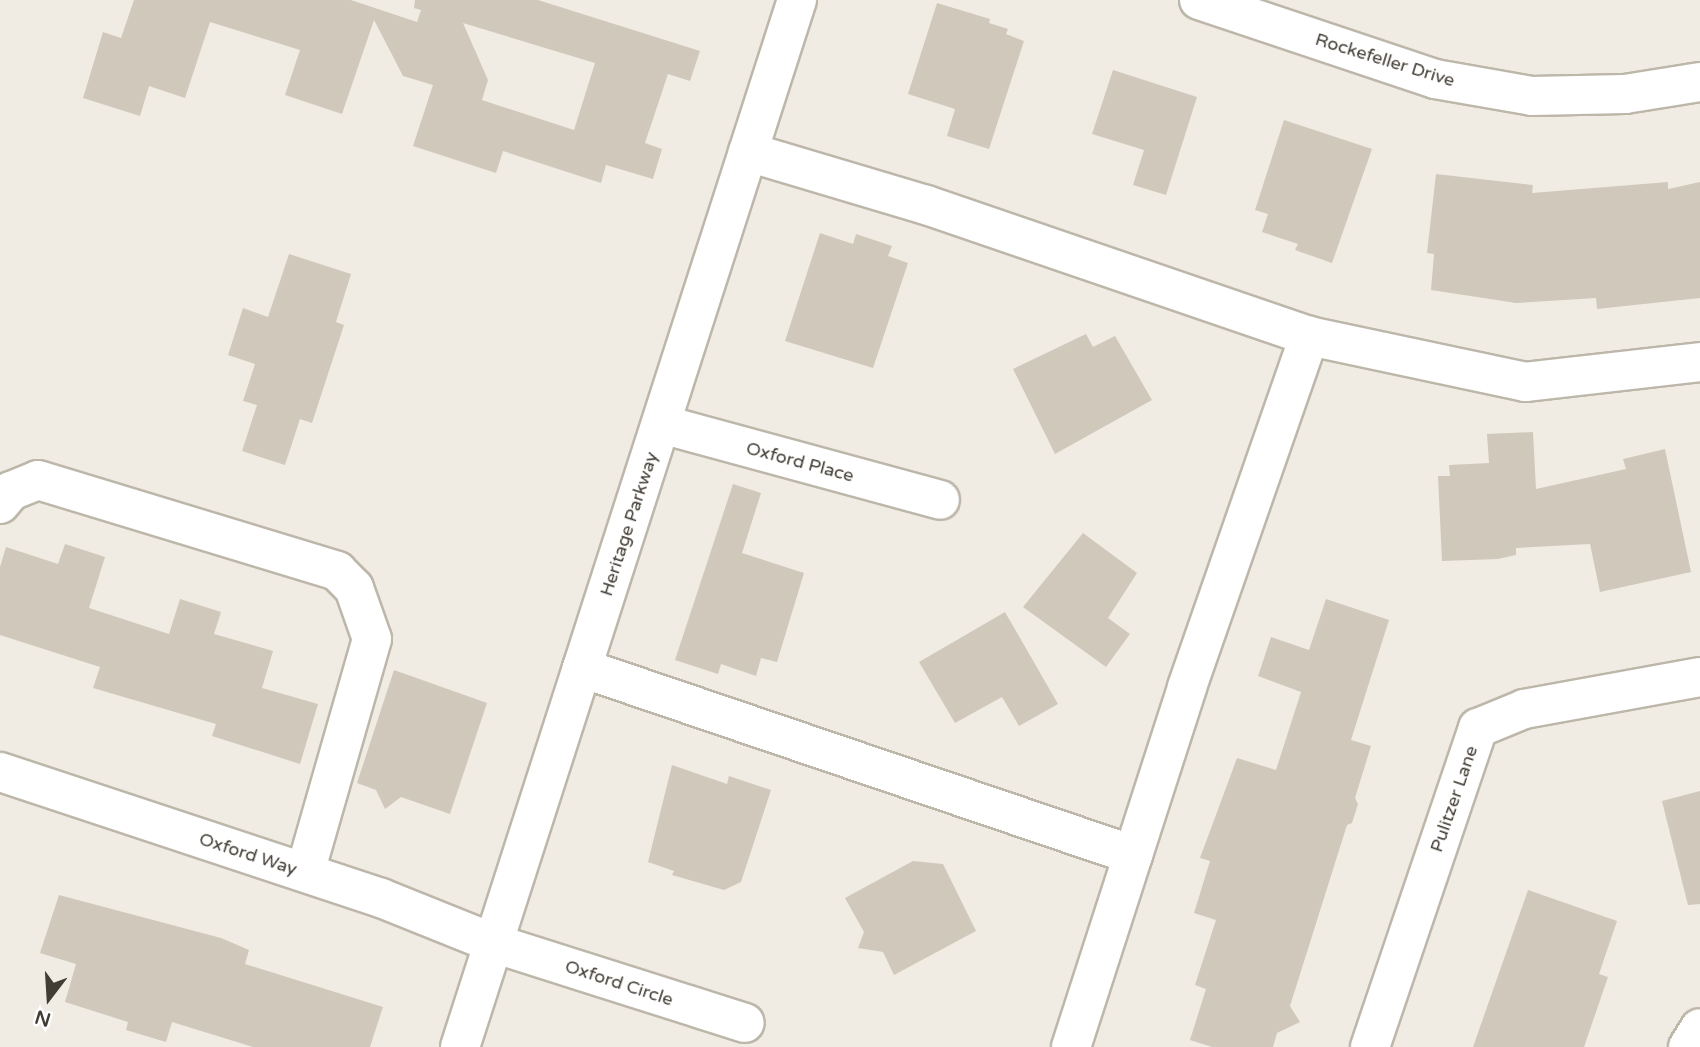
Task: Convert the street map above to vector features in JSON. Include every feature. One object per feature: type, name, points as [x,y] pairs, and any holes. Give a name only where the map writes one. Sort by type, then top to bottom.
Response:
[{"type":"street","name":"Heritage Parkway","points":[[460,1047],[797,0]]},
{"type":"street","name":"Rockefeller Drive","points":[[1199,0],[1435,79],[1532,96],[1625,94],[1700,82]]},
{"type":"street","points":[[748,152],[926,205],[1309,336],[1525,382],[1700,362]]},
{"type":"street","points":[[1071,1047],[1187,687],[1309,336]]},
{"type":"street","name":"Oxford Place","points":[[661,424],[940,500]]},
{"type":"street","points":[[0,504],[11,491],[38,480],[337,571],[354,588],[372,639],[305,873]]},
{"type":"street","points":[[582,668],[1133,855]]},
{"type":"street","name":"Pulitzer Lane","points":[[1370,1047],[1478,728],[1524,709],[1700,677]]},
{"type":"street","name":"Oxford Way","points":[[0,772],[305,873],[493,943]]},
{"type":"street","name":"Oxford Circle","points":[[493,943],[745,1023]]},
{"type":"street","points":[[1688,1047],[1700,1028]]},
{"type":"building","points":[[134,0],[351,0],[417,22],[421,10],[414,8],[415,0],[538,0],[700,51],[690,81],[668,74],[645,143],[662,149],[653,179],[606,165],[601,183],[503,151],[496,173],[413,146],[433,85],[403,76],[374,20],[342,114],[285,95],[300,50],[210,22],[185,98],[149,86],[140,116],[83,98],[103,32],[121,38]],"holes":[[[463,23],[595,63],[574,130],[482,100],[488,80]]]},
{"type":"building","points":[[937,3],[990,19],[989,23],[1008,29],[1006,34],[1024,41],[989,149],[947,136],[955,109],[908,94]]},
{"type":"building","points":[[1113,70],[1197,97],[1166,195],[1133,185],[1144,150],[1092,134]]},
{"type":"building","points":[[1284,120],[1372,149],[1332,263],[1295,250],[1298,244],[1262,232],[1268,214],[1255,210]]},
{"type":"building","points":[[1436,174],[1533,185],[1532,193],[1668,182],[1668,189],[1700,182],[1700,298],[1597,309],[1596,298],[1516,303],[1431,290],[1434,254],[1427,253]]},
{"type":"building","points":[[820,233],[853,244],[856,234],[892,246],[888,256],[908,263],[873,368],[785,341]]},
{"type":"building","points":[[289,254],[351,274],[336,322],[344,325],[312,423],[300,419],[285,465],[242,451],[257,405],[243,401],[255,364],[228,355],[243,308],[268,317]]},
{"type":"building","points":[[1086,334],[1093,347],[1115,336],[1152,400],[1055,454],[1013,369]]},
{"type":"building","points":[[1533,432],[1536,489],[1626,469],[1623,459],[1665,449],[1691,572],[1600,592],[1590,544],[1516,548],[1516,555],[1498,559],[1442,561],[1438,476],[1450,476],[1449,465],[1489,463],[1487,434]]},
{"type":"building","points":[[733,484],[761,493],[742,553],[804,573],[777,662],[761,658],[756,676],[721,664],[718,674],[675,660]]},
{"type":"building","points":[[1083,533],[1137,573],[1108,618],[1130,634],[1106,667],[1023,607]]},
{"type":"building","points":[[65,544],[105,557],[89,608],[169,634],[180,599],[221,612],[214,634],[273,651],[262,688],[318,704],[300,764],[212,736],[216,724],[93,688],[100,667],[0,635],[0,567],[6,547],[58,564]]},
{"type":"building","points":[[1326,599],[1389,620],[1351,740],[1371,746],[1355,798],[1358,804],[1352,823],[1347,825],[1290,1006],[1300,1022],[1277,1033],[1273,1047],[1212,1047],[1190,1040],[1206,989],[1195,985],[1216,920],[1194,913],[1210,861],[1200,858],[1237,758],[1276,770],[1301,692],[1258,676],[1271,637],[1309,650]]},
{"type":"building","points":[[1005,612],[1058,704],[1019,726],[1002,697],[955,723],[919,662]]},
{"type":"building","points":[[394,670],[487,703],[450,814],[401,797],[385,809],[376,790],[357,783]]},
{"type":"building","points":[[672,765],[727,784],[729,776],[771,790],[741,882],[724,890],[672,875],[674,871],[648,862]]},
{"type":"building","points":[[1700,791],[1700,904],[1688,905],[1662,801]]},
{"type":"building","points":[[913,861],[943,864],[976,931],[894,975],[883,952],[858,948],[864,932],[845,898]]},
{"type":"building","points":[[1528,890],[1617,921],[1599,974],[1608,977],[1584,1047],[1473,1047]]},
{"type":"building","points":[[59,895],[221,938],[249,950],[245,964],[383,1007],[370,1047],[253,1047],[172,1022],[166,1042],[126,1030],[128,1022],[65,1002],[76,964],[40,953]]}]
